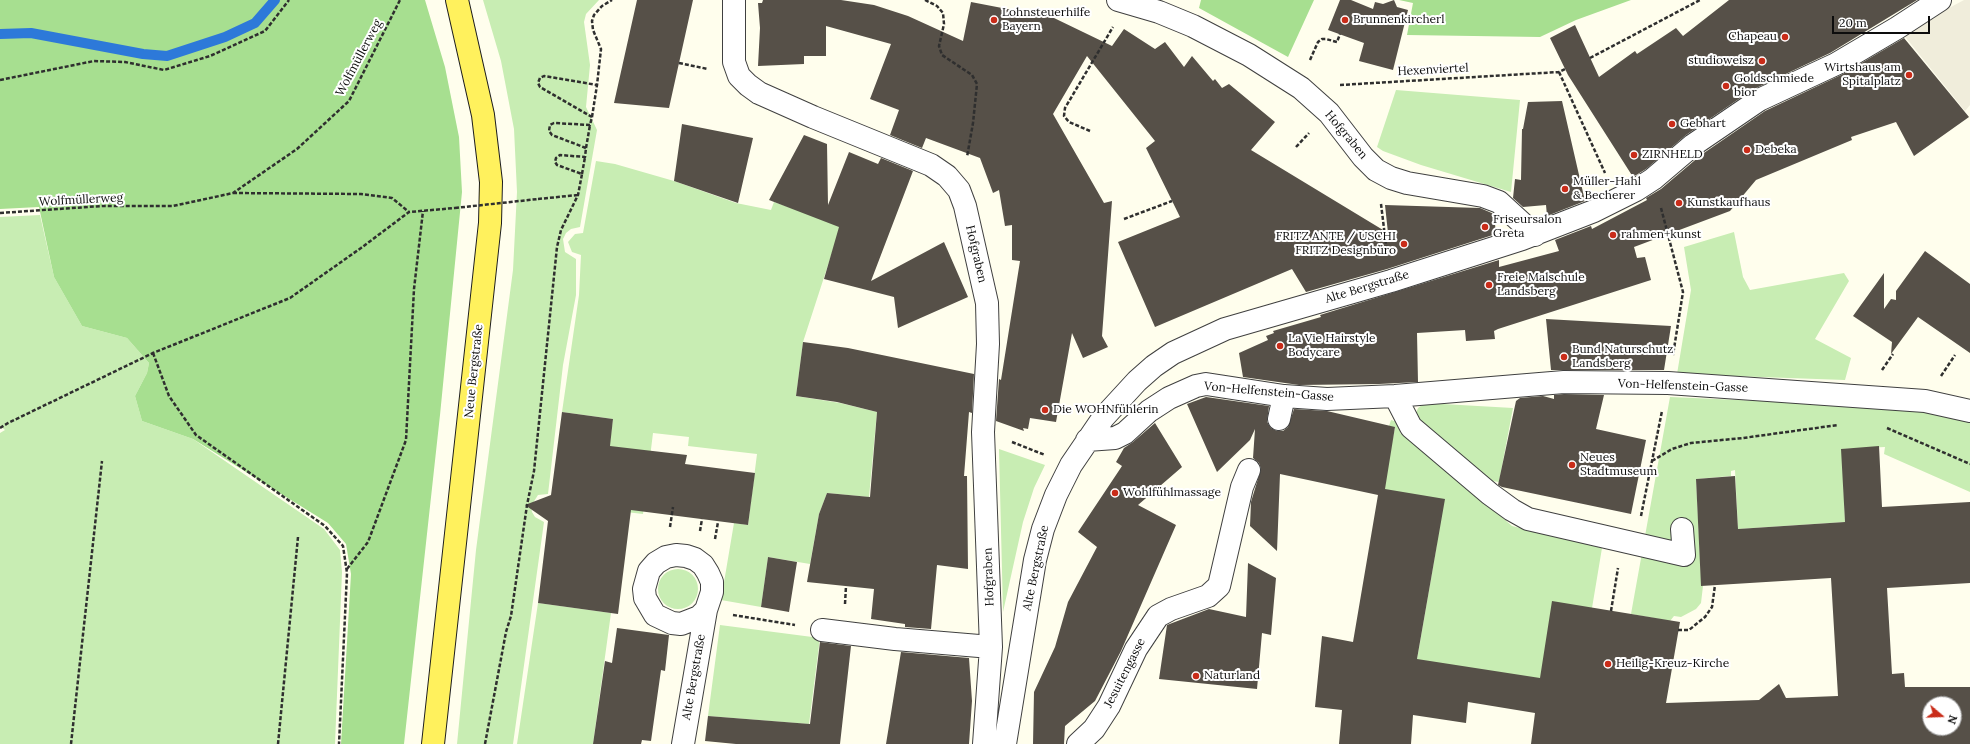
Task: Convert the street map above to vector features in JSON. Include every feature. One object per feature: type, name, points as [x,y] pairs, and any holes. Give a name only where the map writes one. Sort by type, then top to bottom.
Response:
[{"type":"main road","name":"Neue Bergstraße","points":[[433,744],[490,223],[491,182],[483,115],[457,0]]},
{"type":"street","name":"Hofgraben","points":[[734,0],[734,62],[739,76],[748,85],[759,93],[813,117],[931,165],[947,176],[959,190],[971,229],[988,303],[988,344],[983,432],[991,647],[984,744]]},
{"type":"street","name":"Alte Bergstraße","points":[[1005,744],[1035,560],[1043,529],[1056,495],[1071,465],[1103,418],[1126,392],[1154,366],[1173,353],[1225,329],[1391,280],[1535,235],[1594,212],[1653,178],[1693,145],[1759,100],[1836,64],[1897,28],[1940,0]]},
{"type":"street","name":"Hofgraben","points":[[1122,1],[1159,12],[1193,26],[1249,55],[1301,88],[1329,113],[1376,170],[1391,178],[1407,183],[1483,196],[1499,202],[1535,235]]},
{"type":"street","name":"Von-Helfenstein-Gasse","points":[[1087,440],[1115,438],[1125,433],[1149,411],[1169,398],[1196,386],[1206,384],[1284,396],[1327,399],[1395,396],[1564,382],[1668,383],[1925,401],[1970,411]]},
{"type":"street","points":[[1279,419],[1284,396]]},
{"type":"street","points":[[1395,396],[1411,427],[1490,494],[1512,510],[1528,519],[1684,555],[1682,529]]},
{"type":"street","name":"Jesuitengasse","points":[[1078,744],[1094,729],[1109,706],[1136,649],[1158,616],[1171,609],[1208,596],[1219,586],[1242,487],[1249,470]]},
{"type":"street","name":"Alte Bergstraße","points":[[683,744],[706,610]]},
{"type":"street","points":[[822,630],[895,639],[991,647]]},
{"type":"path","points":[[0,80],[94,61],[125,62],[164,70],[210,56],[265,31],[289,0]]},
{"type":"path","name":"Wolfmüllerweg","points":[[233,192],[297,149],[348,101],[400,0]]},
{"type":"path","points":[[485,744],[506,632],[511,616],[526,505],[534,471],[557,247],[561,230],[578,195],[597,85],[601,49],[593,30],[592,21],[594,15],[602,6],[612,0]]},
{"type":"path","points":[[924,0],[937,6],[943,13],[944,24],[939,46],[942,56],[972,75],[977,84],[973,123],[967,157]]},
{"type":"path","points":[[1590,58],[1700,0]]},
{"type":"path","points":[[1090,131],[1069,122],[1064,116],[1065,108],[1122,1]]},
{"type":"path","points":[[1301,88],[1318,42],[1322,39],[1337,42],[1340,34]]},
{"type":"path","name":"Hexenviertel","points":[[1301,88],[1559,72],[1565,69]]},
{"type":"path","points":[[1559,72],[1618,199]]},
{"type":"path","points":[[592,117],[540,87],[538,83],[540,78],[544,76],[597,85]]},
{"type":"path","points":[[586,148],[552,135],[549,131],[550,125],[554,122],[590,124]]},
{"type":"path","points":[[582,174],[558,166],[555,162],[556,158],[560,155],[585,157]]},
{"type":"path","points":[[1376,170],[1391,280]]},
{"type":"path","points":[[1640,517],[1668,383],[1683,292],[1653,178]]},
{"type":"path","name":"Wolfmüllerweg","points":[[0,213],[102,206],[173,206],[233,192],[361,194],[392,198],[409,212]]},
{"type":"path","points":[[0,428],[153,353],[290,298],[409,212],[423,212],[578,195]]},
{"type":"path","points":[[1124,219],[1172,201]]},
{"type":"path","points":[[347,570],[368,542],[406,440],[414,290],[423,212]]},
{"type":"path","points":[[153,353],[169,396],[196,435],[325,526],[343,546],[347,570],[339,744]]},
{"type":"path","points":[[1652,461],[1672,449],[1691,443],[1743,438],[1846,424]]},
{"type":"path","points":[[1884,427],[1970,464]]},
{"type":"path","points":[[1007,440],[1071,465]]},
{"type":"path","points":[[71,744],[102,461]]},
{"type":"path","points":[[278,744],[298,537]]},
{"type":"path","points":[[1678,630],[1689,630],[1705,617],[1712,607],[1715,585]]},
{"type":"path","points":[[1611,611],[1614,592]]},
{"type":"path","points":[[749,618],[822,630]]},
{"type":"green space","points":[[0,0],[425,0],[445,67],[459,137],[462,192],[440,415],[404,744],[341,744],[351,574],[346,544],[328,523],[193,439],[142,421],[135,396],[147,373],[149,363],[127,338],[82,326],[54,277],[39,207],[0,209]]},
{"type":"green space","points":[[483,0],[599,0],[586,14],[584,22],[590,65],[586,107],[597,130],[580,227],[571,229],[566,233],[563,239],[565,252],[576,259],[576,295],[563,365],[548,494],[538,495],[531,506],[535,517],[544,522],[513,744],[457,744],[476,550],[513,270],[517,192],[514,129],[501,61]]},
{"type":"green space","points":[[1201,0],[1314,0],[1288,57],[1199,8]]},
{"type":"green space","points":[[1399,0],[1631,0],[1576,20],[1540,37],[1407,35],[1413,3]]},
{"type":"green space","points":[[1396,90],[1520,100],[1511,192],[1421,165],[1383,151],[1377,147]]},
{"type":"green space","points":[[596,161],[615,164],[674,181],[736,203],[771,210],[774,202],[841,225],[803,342],[796,396],[840,403],[877,412],[869,497],[827,493],[819,514],[810,564],[768,557],[761,607],[721,600],[734,523],[748,525],[757,454],[688,446],[689,437],[653,433],[643,514],[601,509],[613,419],[562,412],[579,295],[581,255],[572,252],[568,242],[575,234],[583,233]]},
{"type":"green space","points":[[40,215],[54,277],[82,326],[127,338],[149,363],[147,373],[135,396],[142,421],[193,439],[324,529],[340,550],[342,572],[335,744],[0,744],[0,433],[5,430],[0,426],[0,217]]},
{"type":"green space","points":[[1734,232],[1743,277],[1750,290],[1844,273],[1849,281],[1815,339],[1851,358],[1845,380],[1677,374],[1691,290],[1684,247]]},
{"type":"green space","points":[[1670,397],[1853,405],[1920,410],[1970,421],[1970,492],[1884,454],[1885,447],[1842,449],[1845,522],[1738,529],[1735,470],[1731,471],[1731,476],[1696,479],[1701,576],[1703,586],[1701,603],[1696,609],[1681,617],[1674,616],[1670,621],[1631,614]]},
{"type":"green space","points":[[1425,403],[1513,408],[1499,482],[1492,481],[1418,420],[1416,413],[1418,408]]},
{"type":"green space","points":[[1391,420],[1401,423],[1400,433],[1449,471],[1512,526],[1602,548],[1592,608],[1535,713],[1512,674],[1411,694],[1437,544],[1382,489],[1395,428],[1389,426]]},
{"type":"green space","points":[[999,449],[1045,465],[1034,488],[1023,522],[1003,612]]},
{"type":"green space","points":[[678,569],[686,571],[692,575],[696,581],[698,589],[696,597],[692,603],[686,607],[678,609],[670,607],[664,603],[660,597],[658,589],[660,581],[664,575],[670,571]]},
{"type":"green space","points":[[538,603],[611,613],[593,744],[517,744]]},
{"type":"green space","points":[[720,625],[820,638],[809,724],[708,716]]},
{"type":"shaded area","points":[[1964,0],[1970,0],[1970,105],[1965,111],[1902,33]]},
{"type":"building","points":[[637,0],[693,0],[669,108],[614,103]]},
{"type":"building","points":[[763,0],[841,0],[874,5],[908,16],[963,41],[971,2],[1054,18],[1112,46],[1124,29],[1155,49],[1165,42],[1184,67],[1192,56],[1213,81],[1215,79],[1222,88],[1229,84],[1275,122],[1251,150],[1388,233],[1385,205],[1480,208],[1494,214],[1496,234],[1387,269],[1306,292],[1292,269],[1155,327],[1118,242],[1180,217],[1146,148],[1155,141],[1087,56],[1053,114],[1104,203],[1112,201],[1102,336],[1108,347],[1083,358],[1072,333],[1056,422],[1030,418],[1028,429],[1023,428],[1024,431],[996,421],[999,379],[1001,380],[1020,261],[1012,260],[1012,225],[1005,226],[999,190],[993,193],[980,158],[926,138],[922,148],[890,135],[899,110],[870,99],[891,44],[826,26],[826,56],[804,56],[804,64],[758,66],[760,28],[758,3],[762,3]]},
{"type":"building","points":[[1340,0],[1351,0],[1373,9],[1375,2],[1383,4],[1394,0],[1397,7],[1408,10],[1393,70],[1359,61],[1364,43],[1328,30]]},
{"type":"building","points":[[1729,0],[1917,0],[1830,53],[1752,90],[1686,135],[1646,169],[1633,177],[1568,75],[1550,38],[1575,25],[1599,77],[1635,51],[1637,54],[1676,28],[1683,36]]},
{"type":"building","points":[[1904,38],[1969,117],[1914,156],[1896,122],[1851,137],[1852,140],[1756,180],[1730,211],[1634,247],[1637,258],[1645,257],[1651,280],[1498,329],[1494,331],[1495,339],[1466,341],[1465,330],[1417,333],[1418,382],[1299,385],[1243,377],[1239,353],[1268,340],[1266,336],[1274,333],[1273,331],[1499,260],[1499,267],[1559,251],[1555,240],[1591,226],[1592,229],[1647,200],[1646,198],[1661,189],[1701,155],[1765,111],[1841,75]]},
{"type":"building","points":[[1562,101],[1585,201],[1547,216],[1546,205],[1523,207],[1513,198],[1515,179],[1521,180],[1522,129],[1528,102]]},
{"type":"building","points":[[682,124],[753,138],[738,203],[674,181]]},
{"type":"building","points":[[804,135],[827,144],[828,205],[849,152],[878,164],[881,158],[913,171],[871,281],[944,242],[968,297],[898,328],[894,297],[824,279],[839,227],[769,200]]},
{"type":"building","points":[[1925,251],[1970,284],[1970,353],[1918,317],[1891,354],[1892,342],[1853,316],[1884,273],[1884,309],[1891,299],[1896,300],[1896,291]]},
{"type":"building","points":[[1546,319],[1671,326],[1664,370],[1551,370]]},
{"type":"building","points":[[803,342],[848,348],[974,374],[972,413],[969,412],[964,476],[967,476],[968,569],[937,565],[931,629],[905,627],[905,624],[871,619],[874,589],[807,582],[819,514],[827,493],[870,497],[877,412],[837,402],[796,396]]},
{"type":"building","name":"Neues Stadtmuseum","points":[[1554,395],[1604,395],[1596,429],[1646,440],[1631,514],[1498,485],[1516,401],[1520,398],[1543,396],[1554,399]]},
{"type":"building","points":[[1206,397],[1269,406],[1267,422],[1271,428],[1277,431],[1283,431],[1288,427],[1294,409],[1327,411],[1395,427],[1385,489],[1445,499],[1417,659],[1540,678],[1552,601],[1680,622],[1666,703],[1759,700],[1779,684],[1786,698],[1838,696],[1831,578],[1701,586],[1696,479],[1735,476],[1738,529],[1845,522],[1841,449],[1879,446],[1882,507],[1970,502],[1970,583],[1887,588],[1892,674],[1904,673],[1905,687],[1970,687],[1970,744],[1531,744],[1535,713],[1468,702],[1466,723],[1413,715],[1411,744],[1339,744],[1342,710],[1315,707],[1322,636],[1353,642],[1378,495],[1280,474],[1277,551],[1250,526],[1251,502],[1261,469],[1259,463],[1253,458],[1255,429],[1250,440],[1217,472],[1187,404]]},
{"type":"building","points":[[562,412],[613,419],[610,446],[687,455],[685,464],[755,473],[748,525],[631,510],[618,614],[538,603],[548,521],[525,505],[551,495]]},
{"type":"building","points":[[1155,423],[1182,467],[1138,505],[1176,525],[1121,651],[1095,701],[1065,726],[1064,744],[1033,744],[1034,692],[1055,647],[1068,602],[1097,547],[1078,532],[1122,466],[1116,462],[1124,448]]},
{"type":"building","points":[[768,557],[797,562],[789,612],[761,607]]},
{"type":"building","points":[[1248,563],[1276,578],[1271,635],[1262,633],[1257,689],[1159,679],[1167,625],[1209,609],[1246,617]]},
{"type":"building","points":[[617,628],[669,635],[665,671],[661,670],[651,741],[642,740],[641,744],[593,744],[605,661],[612,663]]},
{"type":"building","points":[[820,642],[851,646],[840,744],[736,744],[705,741],[708,716],[810,724]]},
{"type":"building","points":[[901,652],[969,658],[972,701],[969,744],[886,744]]},
{"type":"waterway","points":[[0,34],[31,33],[143,54],[167,56],[225,37],[255,23],[275,0]]},
{"type":"place","name":"Lohnsteuerhilfe Bayern","points":[[994,20]]},
{"type":"place","name":"Brunnenkircherl","points":[[1345,20]]},
{"type":"place","name":"Chapeau","points":[[1785,37]]},
{"type":"place","name":"studioweisz","points":[[1762,61]]},
{"type":"place","name":"Wirtshaus am Spitalplatz","points":[[1909,75]]},
{"type":"place","name":"Goldschmiede bior","points":[[1726,86]]},
{"type":"place","name":"Gebhart","points":[[1672,124]]},
{"type":"place","name":"Debeka","points":[[1747,150]]},
{"type":"place","name":"ZIRNHELD","points":[[1634,155]]},
{"type":"place","name":"Müller-Hahl & Becherer","points":[[1565,189]]},
{"type":"place","name":"Kunstkaufhaus","points":[[1679,203]]},
{"type":"place","name":"Friseursalon Greta","points":[[1485,227]]},
{"type":"place","name":"rahmen+kunst","points":[[1613,235]]},
{"type":"place","name":"FRITZ ANTE / USCHI FRITZ Designbüro","points":[[1404,244]]},
{"type":"place","name":"Freie Malschule Landsberg","points":[[1489,285]]},
{"type":"place","name":"La Vie Hairstyle Bodycare","points":[[1280,346]]},
{"type":"place","name":"Bund Naturschutz Landsberg","points":[[1564,357]]},
{"type":"place","name":"Die WOHNfühlerin","points":[[1045,410]]},
{"type":"place","name":"Neues Stadtmuseum","points":[[1572,465]]},
{"type":"place","name":"Wohlfühlmassage","points":[[1115,493]]},
{"type":"place","name":"Heilig-Kreuz-Kirche","points":[[1608,664]]},
{"type":"place","name":"Naturland","points":[[1196,676]]}]
